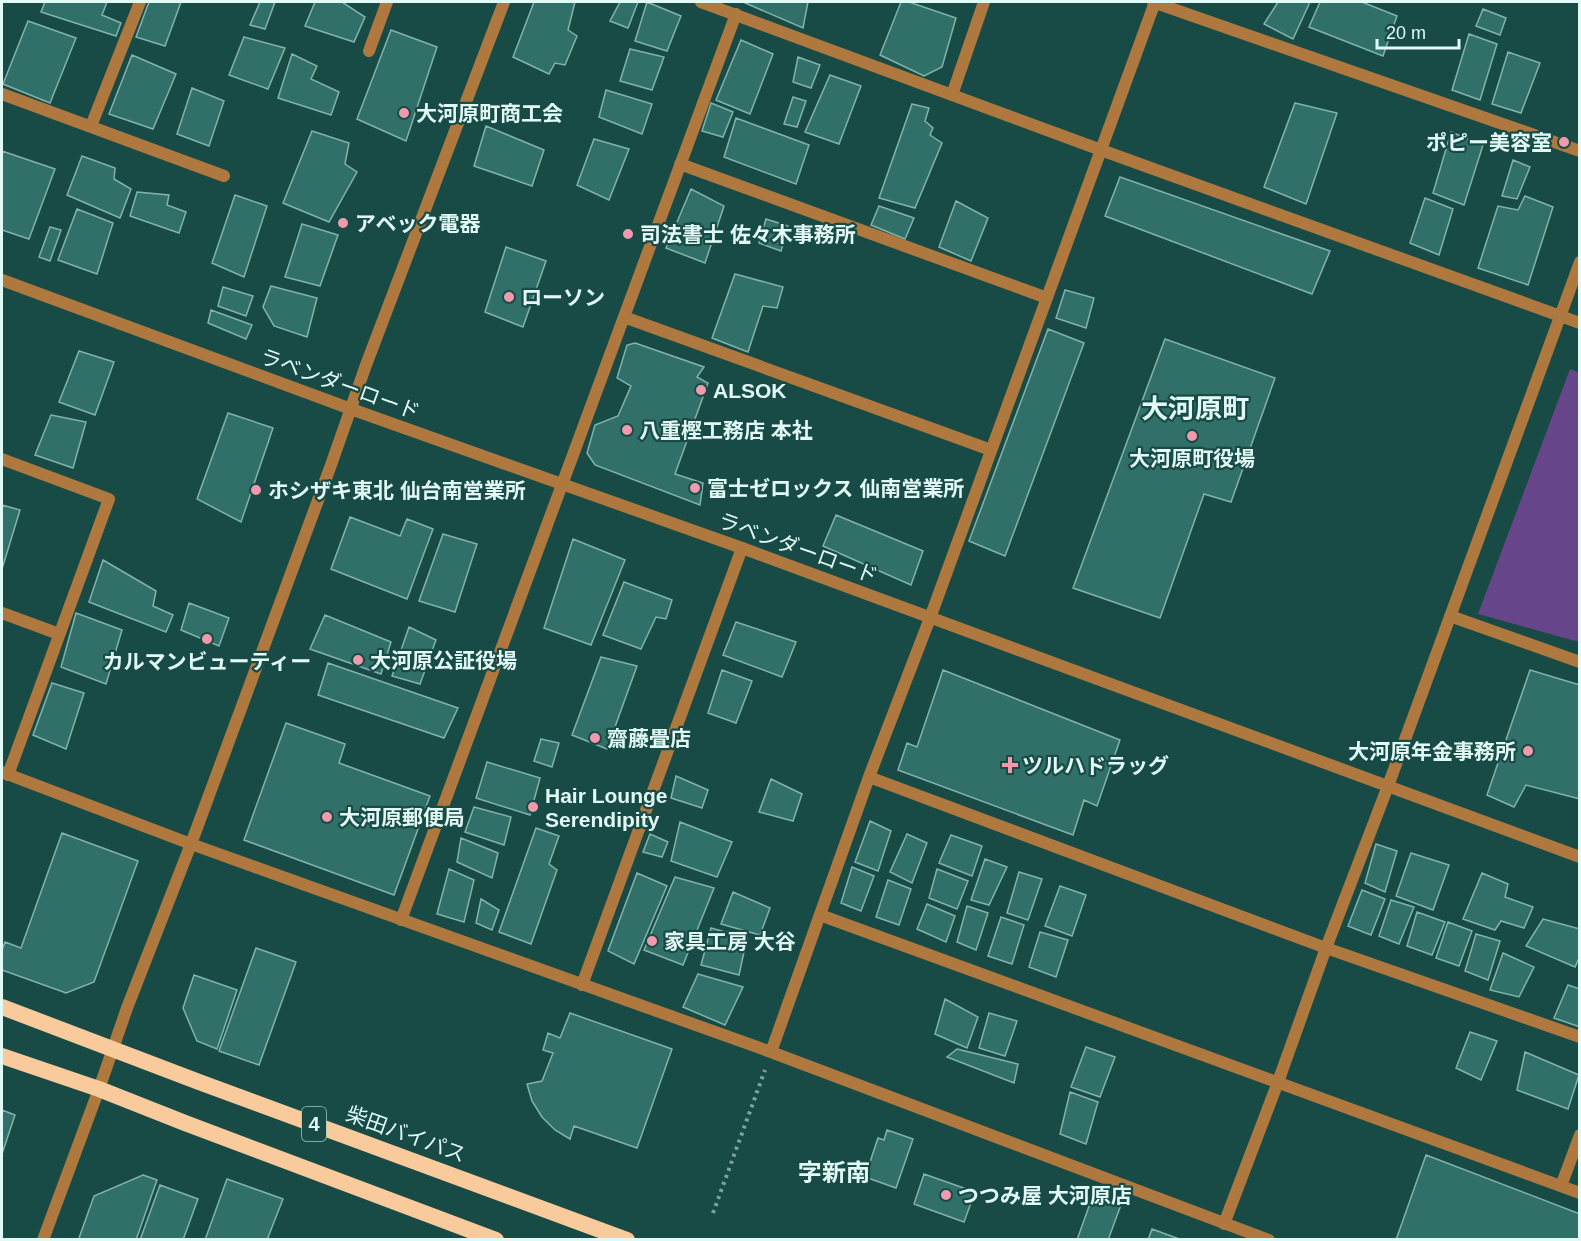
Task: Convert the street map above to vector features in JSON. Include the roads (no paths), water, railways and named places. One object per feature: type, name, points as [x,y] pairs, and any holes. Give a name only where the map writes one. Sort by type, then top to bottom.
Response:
[{"type":"highway","name":"柴田バイパス","points":[[2,1007],[627,1239]]},
{"type":"highway","name":"4","points":[[2,1056],[99,1089],[496,1239]]},
{"type":"street","points":[[90,126],[140,2]]},
{"type":"street","points":[[369,51],[387,2]]},
{"type":"street","points":[[43,1239],[112,1048],[191,844],[327,476],[366,365],[504,2]]},
{"type":"street","points":[[701,2],[1101,150],[1580,322]]},
{"type":"street","points":[[952,94],[984,2]]},
{"type":"street","points":[[771,1053],[869,777],[930,618],[1154,2],[1580,151]]},
{"type":"street","points":[[401,920],[736,14]]},
{"type":"street","points":[[2,94],[224,176]]},
{"type":"street","points":[[680,164],[1047,298]]},
{"type":"street","points":[[1224,1224],[1580,262]]},
{"type":"street","name":"ラベンダーロード","points":[[2,280],[351,409],[742,548],[1580,856]]},
{"type":"street","points":[[624,317],[991,450]]},
{"type":"street","points":[[2,459],[109,499],[5,773],[191,844],[771,1053],[1269,1239]]},
{"type":"street","points":[[582,985],[742,548]]},
{"type":"street","points":[[2,613],[59,634]]},
{"type":"street","points":[[1450,616],[1580,662]]},
{"type":"street","points":[[869,777],[1326,948],[1580,1037]]},
{"type":"street","points":[[820,915],[1580,1193]]},
{"type":"street","points":[[1561,1186],[1580,1135]]},
{"type":"place","name":"大河原町商工会","points":[[404,113]]},
{"type":"place","name":"ポピー美容室","points":[[1564,142]]},
{"type":"place","name":"アベック電器","points":[[343,223]]},
{"type":"place","name":"司法書士 佐々木事務所","points":[[628,234]]},
{"type":"place","name":"ローソン","points":[[509,297]]},
{"type":"place","name":"ALSOK","points":[[701,390]]},
{"type":"place","name":"八重樫工務店 本社","points":[[627,430]]},
{"type":"place","name":"大河原町役場","points":[[1192,436]]},
{"type":"place","name":"富士ゼロックス 仙南営業所","points":[[695,488]]},
{"type":"place","name":"ホシザキ東北 仙台南営業所","points":[[256,490]]},
{"type":"place","name":"カルマンビューティー","points":[[207,639]]},
{"type":"place","name":"大河原公証役場","points":[[358,660]]},
{"type":"place","name":"齋藤畳店","points":[[595,738]]},
{"type":"place","name":"大河原年金事務所","points":[[1528,751]]},
{"type":"place","name":"ツルハドラッグ","points":[[1010,765]]},
{"type":"place","name":"Hair Lounge Serendipity","points":[[533,807]]},
{"type":"place","name":"大河原郵便局","points":[[327,817]]},
{"type":"place","name":"家具工房 大谷","points":[[652,941]]},
{"type":"place","name":"つつみ屋 大河原店","points":[[946,1195]]},
{"type":"district","name":"大河原町","points":[[1195,409]]},
{"type":"district","name":"字新南","points":[[834,1172]]}]
